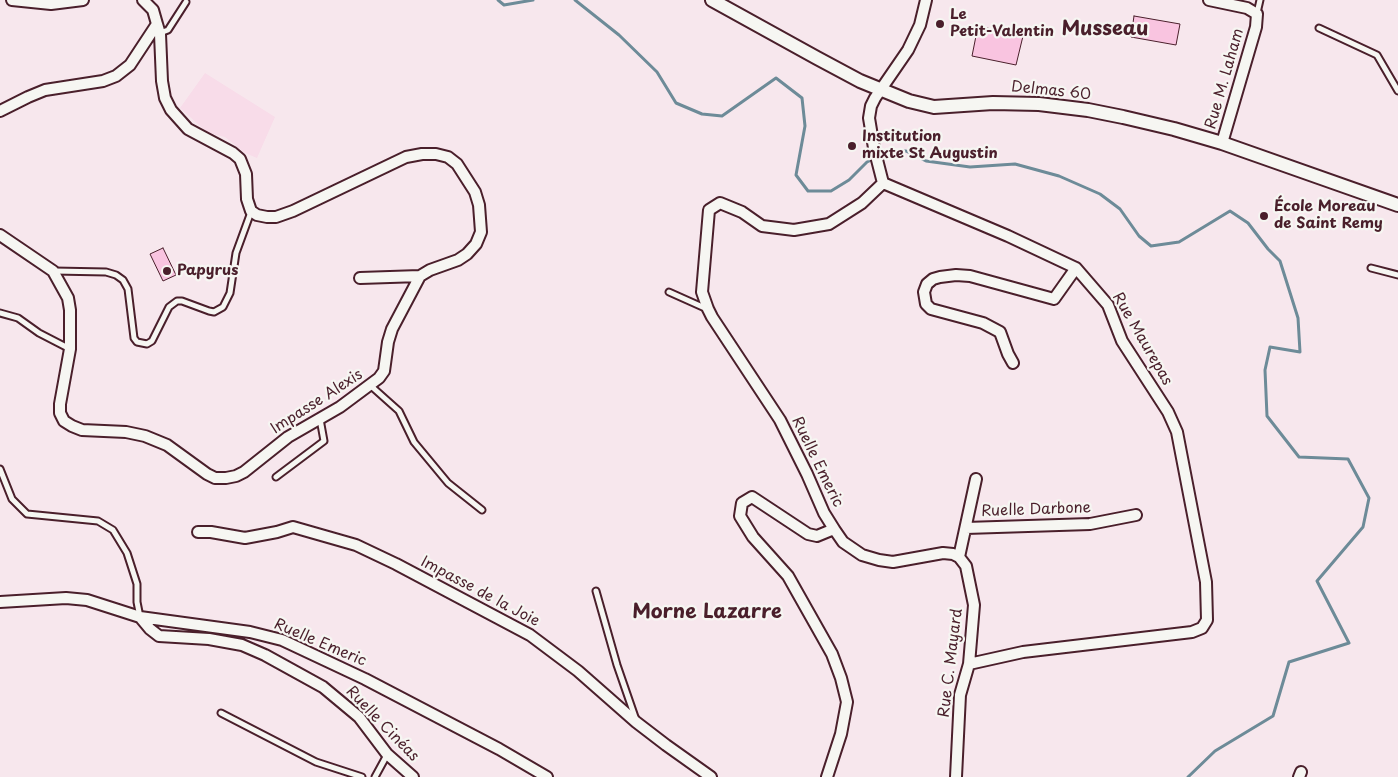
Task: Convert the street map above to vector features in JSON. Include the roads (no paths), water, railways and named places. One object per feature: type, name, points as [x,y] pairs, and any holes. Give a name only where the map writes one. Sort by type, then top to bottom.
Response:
[{"type":"street","points":[[12,0],[51,4],[83,0]]},
{"type":"street","points":[[143,0],[153,10],[158,29],[162,81],[165,98],[171,110],[188,129],[234,153],[240,159],[246,174],[247,199],[252,211],[257,215],[276,217],[293,211],[406,158],[422,154],[436,154],[448,157],[457,164],[475,192],[480,205],[481,232],[476,244],[458,260],[430,270],[420,276],[360,278]]},
{"type":"street","name":"Delmas 60","points":[[712,0],[816,58],[860,80],[909,101],[934,107],[1018,102],[1070,107],[1174,129],[1222,143],[1398,205]]},
{"type":"street","points":[[884,183],[874,148],[869,118],[875,98],[908,50],[920,25],[926,0]]},
{"type":"street","name":"Rue M. Laham","points":[[1209,0],[1248,8],[1257,14],[1256,27],[1222,143]]},
{"type":"street","points":[[0,111],[45,90],[103,81],[116,76],[130,65],[158,29]]},
{"type":"street","name":"Rue Maurepas","points":[[884,183],[1008,236],[1076,268],[1111,309],[1122,341],[1168,412],[1178,432],[1206,582],[1207,620],[1202,628],[1192,632],[1032,651],[969,664]]},
{"type":"street","name":"Ruelle Emeric","points":[[827,777],[841,734],[846,702],[841,678],[832,654],[788,576],[753,537],[740,516],[742,503],[752,497],[808,534],[817,536],[834,529],[824,513],[780,420],[708,309],[702,292],[709,210],[720,204],[742,212],[762,226],[794,230],[829,224],[862,204],[884,183]]},
{"type":"street","points":[[0,235],[54,271]]},
{"type":"street","points":[[1013,363],[1000,332],[983,322],[931,309],[926,304],[924,292],[927,284],[932,279],[940,277],[970,276],[1054,299],[1076,268]]},
{"type":"street","name":"Impasse Alexis","points":[[54,271],[69,304],[70,348],[60,404],[60,412],[64,421],[82,430],[126,432],[145,436],[167,445],[215,478],[236,476],[244,472],[288,437],[340,408],[380,378],[384,371],[392,329],[420,276]]},
{"type":"street","points":[[834,529],[843,542],[862,555],[879,560],[893,562],[943,554],[953,554],[959,557],[976,479]]},
{"type":"street","name":"Ruelle Darbone","points":[[966,528],[1090,524],[1136,515]]},
{"type":"street","name":"Impasse de la Joie","points":[[198,532],[212,532],[245,538],[277,532],[293,526],[356,545],[396,564],[530,634],[578,671],[636,722],[711,777]]},
{"type":"street","name":"Rue C. Mayard","points":[[956,777],[960,695],[969,664],[974,605],[966,566],[959,557]]},
{"type":"street","name":"Ruelle Emeric","points":[[0,602],[66,598],[87,600],[140,617],[250,632],[282,640],[365,679],[500,749],[546,777]]},
{"type":"street","name":"Ruelle Cinéas","points":[[140,617],[159,636],[209,639],[242,645],[265,655],[323,687],[359,717],[387,754],[414,777]]},
{"type":"lane","points":[[1257,14],[1260,0]]},
{"type":"lane","points":[[158,29],[168,30],[186,2]]},
{"type":"lane","points":[[1319,28],[1377,55],[1398,91]]},
{"type":"lane","points":[[54,271],[106,272],[116,275],[123,280],[128,289],[134,338],[137,342],[147,344],[152,341],[169,307],[177,301],[188,303],[209,312],[214,312],[223,307],[230,293],[236,253],[252,211]]},
{"type":"lane","points":[[1371,268],[1398,275]]},
{"type":"lane","points":[[668,292],[708,309]]},
{"type":"lane","points":[[0,313],[18,318],[39,333],[70,348]]},
{"type":"lane","points":[[370,386],[399,411],[414,442],[448,483],[482,510]]},
{"type":"lane","points":[[276,478],[324,441],[320,419]]},
{"type":"lane","points":[[0,469],[12,499],[27,514],[98,521],[113,530],[127,553],[137,584],[137,602],[140,617]]},
{"type":"lane","points":[[596,591],[617,665],[636,722]]},
{"type":"lane","points":[[221,713],[316,762],[362,777]]},
{"type":"lane","points":[[376,777],[387,754]]},
{"type":"waterway","points":[[498,0],[504,5],[533,0]]},
{"type":"waterway","points":[[575,0],[619,35],[657,72],[676,103],[702,114],[722,116],[776,78],[802,98],[805,126],[796,175],[808,191],[831,191],[849,180],[867,162],[891,151],[906,151],[926,161],[970,167],[1015,164],[1059,176],[1100,194],[1120,209],[1139,236],[1151,246],[1179,242],[1230,211],[1248,223],[1280,261],[1298,318],[1300,352],[1270,347],[1265,370],[1267,416],[1299,457],[1348,459],[1369,498],[1363,527],[1317,581],[1349,643],[1289,662],[1273,716],[1215,751],[1188,777]]},
{"type":"place","name":"Le Petit-Valentin","points":[[940,24]]},
{"type":"place","name":"Institution mixte St Augustin","points":[[852,146]]},
{"type":"place","name":"École Moreau de Saint Remy","points":[[1264,216]]},
{"type":"place","name":"Papyrus","points":[[167,271]]},
{"type":"district","name":"Musseau","points":[[1105,29]]},
{"type":"district","name":"Morne Lazarre","points":[[707,612]]}]
